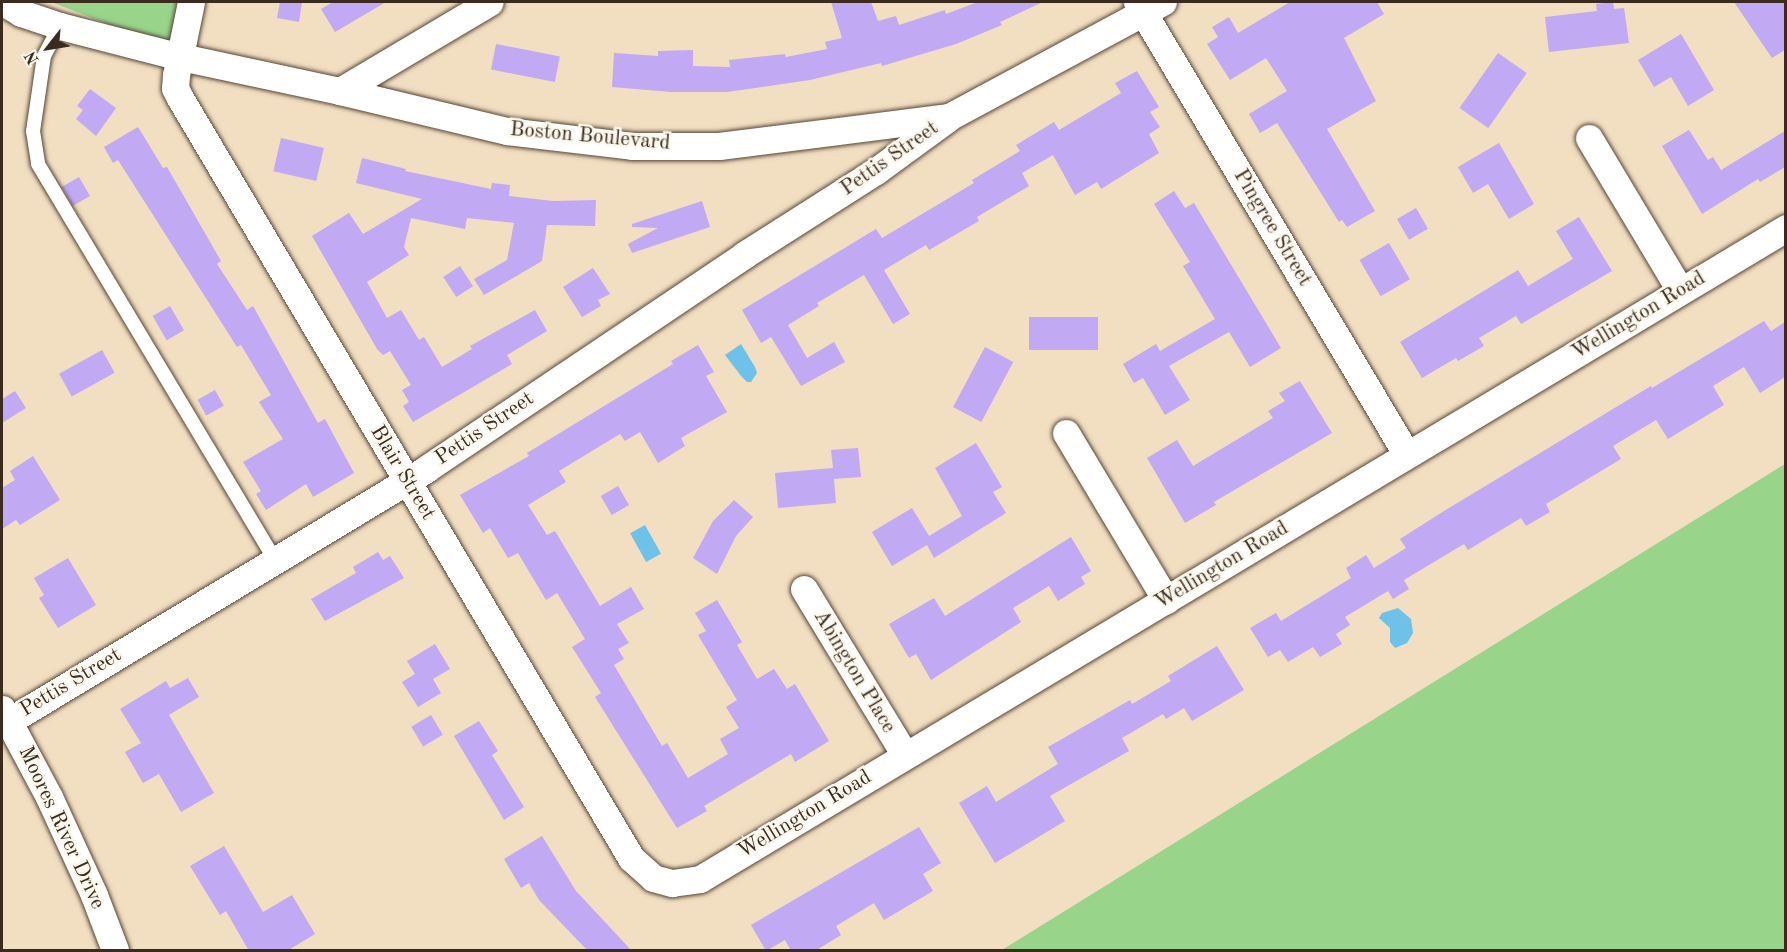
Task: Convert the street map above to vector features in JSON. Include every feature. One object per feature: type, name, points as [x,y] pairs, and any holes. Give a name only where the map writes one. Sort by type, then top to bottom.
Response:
[{"type":"street","name":"Boston Boulevard","points":[[3,2],[21,13],[60,26],[181,57],[340,91],[507,131],[632,146],[719,146],[949,117],[1148,5]]},
{"type":"street","points":[[181,57],[192,2]]},
{"type":"street","points":[[340,91],[490,2]]},
{"type":"street","name":"Pingree Street","points":[[1148,5],[1407,455]]},
{"type":"street","name":"Blair Street","points":[[181,57],[175,88],[180,98],[631,858],[652,879]]},
{"type":"street","name":"Pettis Street","points":[[5,715],[406,481],[744,255],[876,171],[949,117]]},
{"type":"street","points":[[1589,138],[1680,290]]},
{"type":"street","name":"Wellington Road","points":[[652,879],[672,883],[700,879],[1785,228]]},
{"type":"street","points":[[1066,433],[1166,600]]},
{"type":"street","name":"Abington Place","points":[[804,588],[905,755]]},
{"type":"street","name":"Moores River Drive","points":[[5,715],[50,797],[94,895],[116,951]]},
{"type":"lane","points":[[60,26],[44,56],[33,131],[38,164],[274,559]]},
{"type":"green space","points":[[51,2],[193,2],[180,52]]},
{"type":"green space","points":[[1785,464],[1785,950],[1002,950]]},
{"type":"water","points":[[741,344],[757,373],[751,382],[747,382],[741,376],[725,355]]},
{"type":"water","points":[[645,525],[661,554],[646,562],[630,533]]},
{"type":"water","points":[[1398,608],[1411,619],[1413,633],[1407,643],[1395,648],[1390,642],[1390,628],[1379,618],[1382,613]]},
{"type":"building","points":[[280,2],[302,2],[299,22],[277,18]]},
{"type":"building","points":[[333,2],[386,2],[335,32],[321,9]]},
{"type":"building","points":[[831,2],[871,2],[878,21],[896,16],[899,25],[945,10],[946,14],[978,2],[1043,2],[1000,22],[1002,25],[956,44],[882,66],[881,63],[810,80],[727,92],[671,92],[612,87],[614,53],[658,56],[658,51],[693,50],[693,66],[730,67],[729,60],[785,54],[786,57],[827,49],[825,42],[842,38]]},
{"type":"building","points":[[1290,2],[1377,2],[1384,14],[1344,38],[1376,101],[1327,129],[1375,211],[1347,227],[1342,220],[1339,222],[1277,123],[1260,133],[1249,114],[1287,91],[1266,58],[1230,80],[1207,44],[1218,37],[1212,27],[1229,17],[1238,33]]},
{"type":"building","points":[[1613,2],[1614,9],[1624,8],[1629,43],[1549,52],[1545,17],[1597,11],[1596,4]]},
{"type":"building","points":[[1734,2],[1785,2],[1785,50],[1772,58]]},
{"type":"building","points":[[1681,34],[1714,90],[1688,106],[1671,77],[1654,87],[1638,60]]},
{"type":"building","points":[[496,44],[560,56],[555,82],[491,70]]},
{"type":"building","points":[[1498,53],[1527,73],[1488,128],[1460,108]]},
{"type":"building","points":[[1137,71],[1159,107],[1150,112],[1160,127],[1149,134],[1159,153],[1101,189],[1097,182],[1075,195],[1053,155],[1022,173],[1029,186],[977,217],[979,221],[929,250],[926,245],[884,270],[910,314],[893,324],[864,275],[817,303],[819,306],[788,325],[807,358],[834,342],[845,362],[801,386],[771,337],[761,343],[742,310],[876,229],[882,238],[974,183],[972,180],[1020,151],[1016,145],[1054,122],[1059,130],[1121,93],[1115,83]]},
{"type":"building","points":[[90,89],[116,108],[96,136],[76,119],[83,110],[77,106]]},
{"type":"building","points":[[138,127],[163,168],[167,167],[221,261],[217,264],[247,310],[253,306],[318,423],[325,419],[354,473],[313,497],[306,484],[266,510],[256,494],[261,491],[243,462],[283,439],[259,402],[271,395],[241,345],[237,347],[118,160],[113,163],[104,147]]},
{"type":"building","points":[[1689,130],[1708,160],[1713,157],[1721,170],[1785,131],[1785,167],[1760,182],[1758,179],[1702,214],[1662,146]]},
{"type":"building","points":[[281,138],[324,148],[316,181],[273,171]]},
{"type":"building","points":[[1499,143],[1534,204],[1509,219],[1488,184],[1473,193],[1458,167]]},
{"type":"building","points":[[362,158],[406,169],[405,171],[491,189],[492,183],[510,185],[509,196],[553,201],[596,200],[595,226],[547,225],[542,261],[484,295],[474,279],[507,260],[514,223],[467,218],[465,229],[411,218],[404,247],[409,255],[367,282],[387,318],[401,310],[419,340],[424,337],[442,367],[472,349],[470,346],[535,310],[547,331],[507,355],[512,364],[413,422],[403,406],[409,402],[402,390],[411,385],[390,351],[383,355],[377,349],[312,236],[349,213],[363,234],[422,199],[356,183]]},
{"type":"building","points":[[79,177],[90,196],[73,206],[62,187]]},
{"type":"building","points":[[1174,191],[1185,208],[1194,203],[1281,348],[1250,367],[1229,332],[1169,366],[1190,400],[1165,415],[1143,378],[1134,383],[1123,364],[1156,344],[1160,351],[1215,319],[1183,266],[1190,262],[1154,204]]},
{"type":"building","points":[[702,201],[710,227],[632,253],[628,244],[658,228],[632,227],[632,224]]},
{"type":"building","points":[[1416,208],[1428,229],[1409,240],[1397,219]]},
{"type":"building","points":[[1579,217],[1612,271],[1521,324],[1516,316],[1479,338],[1484,346],[1458,361],[1456,358],[1422,378],[1400,342],[1518,270],[1528,286],[1573,259],[1556,231]]},
{"type":"building","points":[[1389,243],[1410,279],[1381,296],[1360,260]]},
{"type":"building","points":[[460,266],[473,286],[456,297],[443,277]]},
{"type":"building","points":[[593,268],[610,294],[598,300],[601,306],[582,317],[563,287]]},
{"type":"building","points":[[170,306],[184,330],[167,340],[153,316]]},
{"type":"building","points":[[1029,317],[1098,317],[1098,350],[1029,350]]},
{"type":"building","points":[[1764,321],[1771,331],[1785,322],[1785,377],[1760,393],[1744,367],[1713,386],[1724,405],[1668,439],[1656,420],[1613,446],[1621,459],[1546,504],[1550,512],[1526,526],[1521,518],[1468,550],[1464,544],[1404,580],[1409,589],[1393,599],[1388,591],[1345,617],[1350,625],[1336,634],[1342,644],[1320,657],[1313,647],[1288,662],[1280,650],[1268,657],[1250,628],[1276,613],[1281,621],[1351,578],[1346,568],[1366,555],[1374,568],[1406,548],[1400,539],[1444,511],[1651,386],[1652,388]]},
{"type":"building","points":[[698,345],[714,372],[706,376],[727,412],[681,438],[685,446],[658,463],[640,432],[625,441],[620,434],[559,471],[566,482],[528,505],[547,535],[555,531],[600,606],[631,587],[644,609],[617,624],[629,643],[618,649],[624,659],[614,665],[662,746],[667,743],[688,778],[728,754],[720,739],[739,728],[726,707],[737,700],[698,635],[706,631],[695,613],[717,600],[742,642],[737,645],[757,679],[774,669],[787,689],[795,684],[829,741],[795,762],[791,754],[704,806],[707,811],[677,828],[595,697],[601,693],[572,647],[585,639],[557,593],[546,600],[518,553],[508,558],[490,528],[483,533],[460,495],[529,456],[527,453],[673,364],[671,361]]},
{"type":"building","points":[[985,347],[1013,362],[981,422],[953,407]]},
{"type":"building","points":[[102,350],[115,373],[72,396],[59,374]]},
{"type":"building","points":[[1300,381],[1332,433],[1214,502],[1216,505],[1185,523],[1147,458],[1177,440],[1193,466],[1273,418],[1268,411],[1285,401],[1279,393]]},
{"type":"building","points":[[215,390],[224,406],[206,415],[198,400]]},
{"type":"building","points":[[15,391],[26,408],[2,423],[2,399]]},
{"type":"building","points":[[976,443],[1002,487],[993,492],[1006,513],[934,558],[927,545],[892,566],[872,532],[912,508],[929,536],[962,516],[935,468]]},
{"type":"building","points":[[858,448],[861,477],[834,479],[836,503],[778,508],[775,473],[833,468],[831,450]]},
{"type":"building","points":[[33,456],[60,500],[20,525],[16,520],[2,529],[2,488],[15,480],[10,471]]},
{"type":"building","points":[[618,486],[629,505],[612,515],[601,496]]},
{"type":"building","points":[[734,500],[753,517],[736,536],[717,574],[693,558],[713,521]]},
{"type":"building","points":[[1071,537],[1091,571],[1081,577],[1085,584],[1058,601],[1049,586],[1013,608],[1021,622],[931,680],[916,654],[909,658],[889,624],[934,598],[945,616]]},
{"type":"building","points":[[378,552],[383,560],[390,556],[404,578],[325,621],[311,599],[356,573],[353,567]]},
{"type":"building","points":[[68,558],[96,605],[58,628],[39,598],[44,595],[34,578]]},
{"type":"building","points":[[435,644],[450,669],[433,679],[441,693],[418,707],[402,682],[415,674],[407,661]]},
{"type":"building","points":[[1217,646],[1244,690],[1192,721],[1184,708],[1166,719],[1163,714],[1122,738],[1129,751],[1050,796],[1065,821],[995,863],[959,803],[987,786],[996,802],[1058,764],[1048,747],[1130,700],[1132,704],[1171,681],[1168,676]]},
{"type":"building","points":[[188,678],[199,697],[169,715],[214,793],[181,812],[159,774],[143,783],[125,752],[141,743],[120,709],[166,681],[170,688]]},
{"type":"building","points":[[431,715],[443,735],[423,747],[411,727]]},
{"type":"building","points":[[479,721],[498,751],[492,755],[524,807],[504,820],[454,736]]},
{"type":"building","points":[[919,827],[941,863],[923,874],[933,891],[884,920],[874,903],[836,926],[841,935],[815,951],[791,951],[785,940],[766,951],[751,925]]},
{"type":"building","points":[[542,836],[576,891],[632,951],[588,951],[539,900],[529,883],[521,888],[504,859]]},
{"type":"building","points":[[224,846],[263,912],[292,895],[315,934],[287,951],[249,951],[226,911],[220,915],[190,866]]}]
